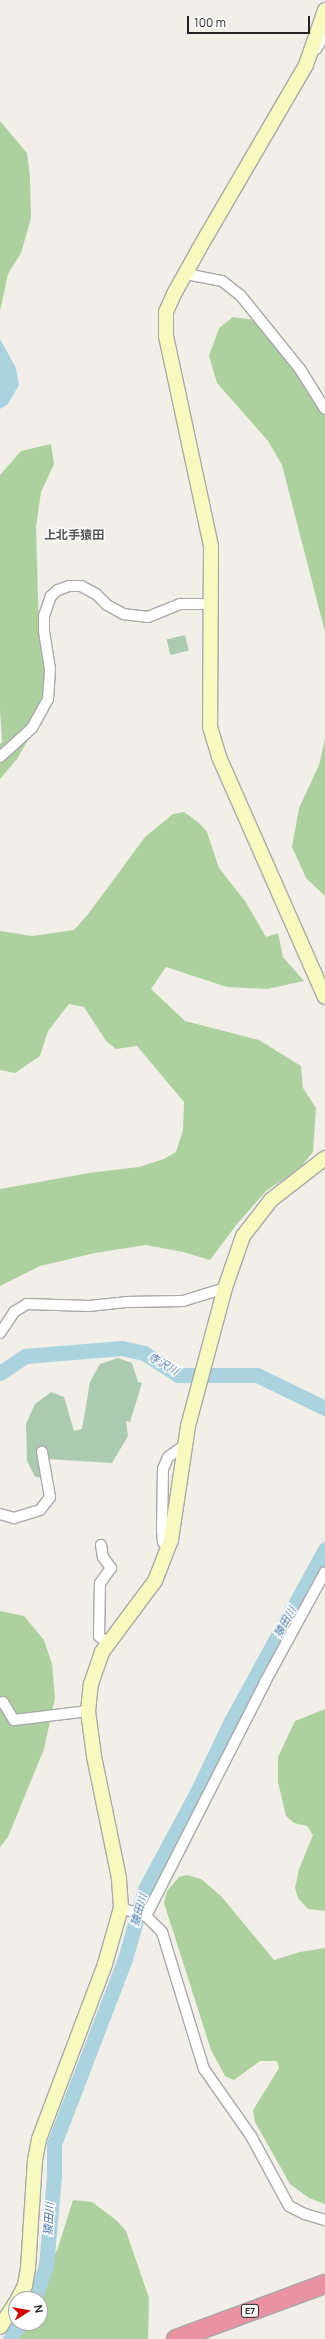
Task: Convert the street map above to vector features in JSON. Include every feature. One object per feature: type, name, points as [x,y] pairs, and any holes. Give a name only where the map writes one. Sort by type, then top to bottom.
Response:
[{"type":"highway","name":"E7","points":[[176,2339],[325,2284]]},
{"type":"street","points":[[306,65],[325,10]]},
{"type":"street","points":[[325,35],[306,65],[186,274],[166,312],[166,336],[211,546],[210,727],[217,749],[325,997]]},
{"type":"street","points":[[186,274],[222,281],[241,296],[300,369],[325,409]]},
{"type":"street","points":[[0,756],[32,728],[48,699],[50,669],[44,630],[44,616],[51,596],[58,590],[70,586],[81,586],[96,594],[107,605],[123,614],[148,617],[180,604],[211,604]]},
{"type":"street","points":[[325,1158],[271,1200],[244,1236],[225,1288],[188,1426],[168,1548],[155,1581],[102,1652],[91,1684],[88,1710],[94,1756],[118,1878],[135,1913],[162,1932],[204,2068],[251,2136],[289,2206],[305,2214],[325,2220]]},
{"type":"street","points":[[0,1333],[14,1312],[26,1304],[90,1306],[126,1302],[183,1301],[225,1288]]},
{"type":"street","points":[[0,1514],[14,1518],[40,1510],[50,1497],[42,1452]]},
{"type":"street","points":[[101,1545],[103,1557],[111,1568],[100,1583],[99,1636],[108,1644]]},
{"type":"street","points":[[22,2291],[25,2285],[28,2268],[35,2160],[39,2139],[105,1964],[265,1682],[325,1572]]},
{"type":"street","points":[[3,1702],[14,1720],[88,1710]]},
{"type":"street","points":[[0,2327],[8,2314]]},
{"type":"green space","points":[[0,121],[27,153],[30,177],[31,218],[21,253],[8,274],[0,311]]},
{"type":"green space","points":[[233,317],[255,320],[286,342],[325,402],[325,632],[282,465],[268,441],[217,383],[209,356],[219,328]]},
{"type":"green space","points":[[51,444],[54,464],[41,492],[36,527],[39,632],[45,677],[38,723],[17,759],[0,779],[0,744],[2,742],[0,709],[0,475],[21,451]]},
{"type":"green space","points":[[185,635],[189,651],[170,655],[167,640]]},
{"type":"green space","points":[[325,739],[325,896],[306,878],[292,847],[299,808],[319,765]]},
{"type":"green space","points":[[184,812],[199,823],[207,832],[219,868],[245,901],[266,937],[278,933],[283,957],[304,981],[267,989],[227,987],[166,967],[151,989],[185,1021],[259,1040],[301,1066],[303,1088],[316,1108],[313,1152],[299,1169],[266,1191],[237,1224],[210,1260],[183,1252],[146,1245],[95,1253],[40,1266],[0,1286],[0,1189],[89,1173],[139,1167],[164,1159],[176,1152],[183,1130],[184,1102],[137,1046],[116,1049],[106,1041],[84,1007],[69,1004],[48,1031],[40,1056],[15,1073],[0,1070],[0,931],[32,936],[74,930],[89,913],[145,837],[173,814]]},
{"type":"green space","points":[[118,1358],[132,1363],[138,1382],[142,1383],[130,1422],[126,1421],[128,1436],[112,1463],[47,1459],[51,1478],[35,1477],[27,1461],[26,1424],[35,1404],[51,1392],[64,1397],[74,1431],[82,1429],[90,1382],[100,1364]]},
{"type":"green space","points":[[0,1611],[24,1616],[44,1640],[52,1664],[55,1698],[44,1749],[8,1837],[0,1847]]},
{"type":"green space","points":[[325,1709],[325,1911],[308,1909],[298,1898],[295,1888],[299,1869],[313,1835],[307,1826],[294,1823],[286,1816],[278,1782],[278,1757],[295,1721]]},
{"type":"green space","points":[[187,1875],[201,1879],[221,1896],[274,1960],[300,1952],[325,1948],[325,2204],[309,2198],[290,2184],[255,2122],[253,2110],[279,2068],[277,2061],[260,2061],[234,2080],[225,2076],[211,2050],[164,1903],[167,1891],[179,1877]]},
{"type":"green space","points":[[73,2200],[92,2202],[116,2220],[126,2231],[149,2298],[148,2339],[4,2339],[8,2331],[48,2331],[48,2291],[33,2291],[43,2277],[58,2248]]},
{"type":"water","points":[[0,339],[16,368],[19,385],[8,404],[0,409]]},
{"type":"waterway","name":"寺沢川","points":[[0,1373],[25,1356],[122,1348],[144,1353],[178,1375],[257,1375],[325,1408]]},
{"type":"waterway","name":"猿田川","points":[[37,2291],[46,2266],[54,2176],[54,2144],[125,1959],[145,1889],[197,1792],[231,1721],[325,1549]]},
{"type":"waterway","name":"猿田川","points":[[10,2339],[15,2331]]},
{"type":"district","name":"上北手猿田","points":[[74,535]]}]
